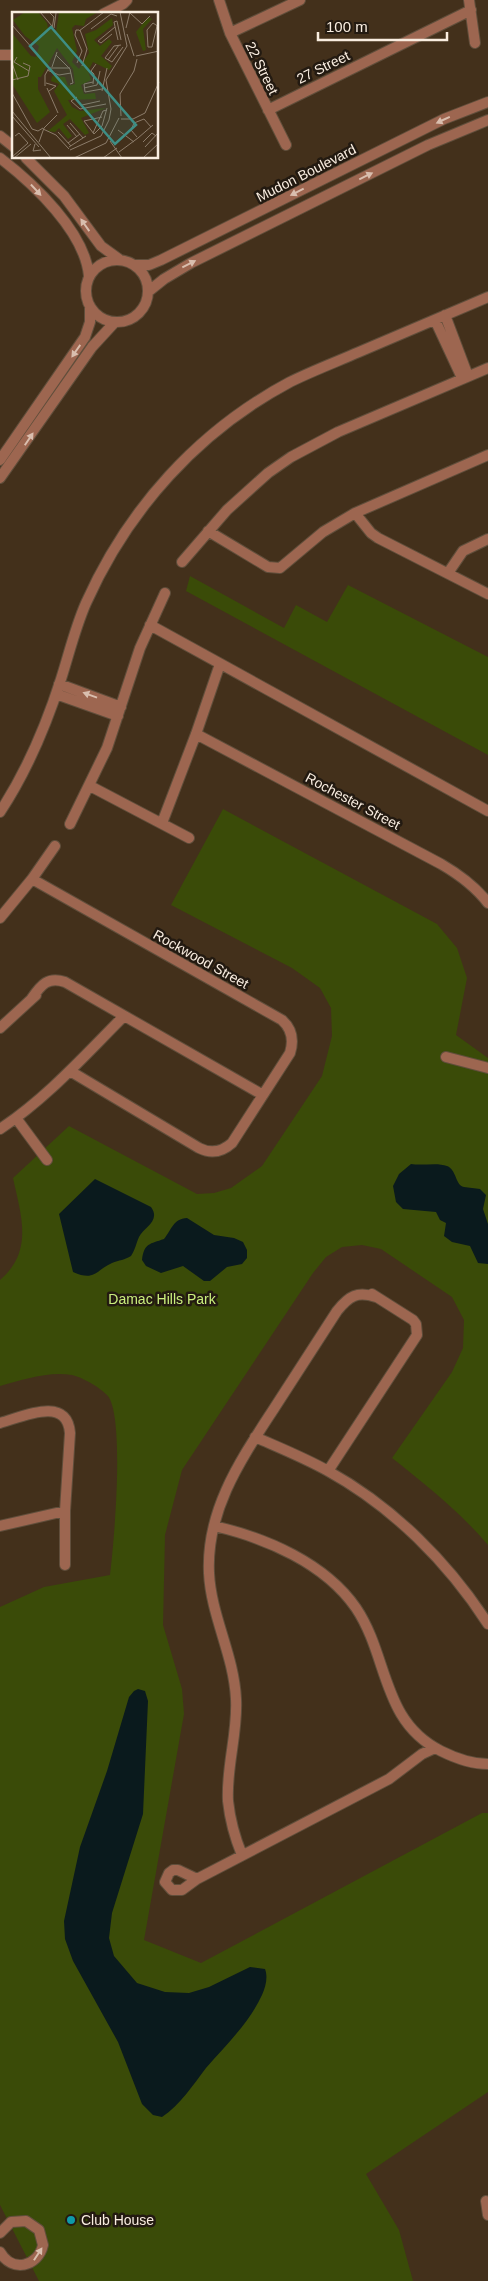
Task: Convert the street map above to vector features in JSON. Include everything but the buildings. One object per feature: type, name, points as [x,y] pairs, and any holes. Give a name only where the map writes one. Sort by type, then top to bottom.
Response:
[{"type":"street","points":[[106,12],[117,4],[123,4],[127,0]]},
{"type":"street","name":"22 Street","points":[[219,0],[230,34],[286,145]]},
{"type":"street","points":[[230,34],[300,0]]},
{"type":"street","points":[[470,5],[475,43]]},
{"type":"street","name":"27 Street","points":[[268,110],[470,5]]},
{"type":"street","name":"Mudon Boulevard","points":[[136,265],[149,265],[161,260],[444,119],[488,102]]},
{"type":"street","points":[[0,478],[97,340],[115,322],[130,319],[142,310],[149,291],[164,278],[428,145],[488,120]]},
{"type":"street","points":[[0,136],[12,145]]},
{"type":"street","points":[[0,158],[32,186],[72,233],[86,256],[89,276],[86,291],[90,306],[90,322],[85,337],[0,460]]},
{"type":"street","points":[[27,159],[64,196],[101,246],[119,260]]},
{"type":"street","points":[[89,276],[97,267],[107,261],[119,260],[136,265],[143,272],[149,291]]},
{"type":"street","points":[[0,812],[33,753],[58,689],[85,606],[115,546],[142,506],[166,477],[194,450],[252,405],[290,382],[488,297]]},
{"type":"street","points":[[90,306],[96,314],[115,322]]},
{"type":"street","points":[[440,317],[465,377]]},
{"type":"street","points":[[182,562],[247,490],[291,457],[338,432],[488,368]]},
{"type":"street","points":[[208,531],[255,558],[268,568],[274,569],[285,566],[323,532],[355,513],[488,455]]},
{"type":"street","points":[[355,513],[371,533],[378,538],[488,594]]},
{"type":"street","points":[[448,573],[463,551],[488,540]]},
{"type":"street","points":[[70,824],[107,748],[140,648],[165,592]]},
{"type":"street","points":[[150,625],[488,811]]},
{"type":"street","points":[[162,823],[220,664]]},
{"type":"street","points":[[58,689],[120,711]]},
{"type":"street","name":"Rochester Street","points":[[196,734],[441,864],[466,880],[478,890],[488,903]]},
{"type":"street","points":[[90,786],[189,838]]},
{"type":"street","points":[[0,918],[32,879],[55,846]]},
{"type":"street","name":"Rockwood Street","points":[[32,879],[286,1024],[292,1036],[292,1048],[232,1143],[223,1150],[208,1152],[70,1071]]},
{"type":"street","points":[[0,1028],[32,998],[41,986],[52,980],[58,980],[72,986],[263,1095]]},
{"type":"street","points":[[0,1129],[16,1118],[70,1071],[124,1016]]},
{"type":"street","points":[[446,1057],[488,1068]]},
{"type":"street","points":[[16,1118],[47,1160]]},
{"type":"street","points":[[242,1856],[236,1838],[228,1799],[236,1700],[233,1673],[211,1595],[209,1572],[214,1526],[233,1472],[337,1311],[341,1300],[351,1290],[365,1290],[402,1311],[411,1332],[404,1352],[328,1471]]},
{"type":"street","points":[[0,1423],[35,1412],[50,1416],[60,1422],[69,1440],[65,1511],[65,1565]]},
{"type":"street","points":[[255,1437],[328,1471],[386,1510],[413,1533],[460,1586],[488,1624]]},
{"type":"street","points":[[0,1526],[65,1511]]},
{"type":"street","points":[[214,1526],[238,1532],[278,1547],[326,1577],[355,1607],[366,1626],[397,1710],[403,1720],[422,1739],[435,1748],[465,1761],[488,1764]]},
{"type":"street","points":[[418,1758],[422,1739]]},
{"type":"street","points":[[197,1879],[389,1779],[435,1748]]},
{"type":"street","points":[[486,2201],[488,2214]]},
{"type":"street","points":[[0,2233],[11,2222],[26,2221],[39,2230],[43,2240],[40,2254],[28,2264],[11,2263],[1,2255]]},
{"type":"green space","points":[[190,576],[284,628],[296,605],[327,622],[348,585],[488,657],[488,755],[186,591]]},
{"type":"green space","name":"Damac Hills Park","points":[[223,809],[437,924],[457,948],[467,978],[456,1035],[488,1058],[488,1545],[454,1510],[392,1458],[452,1372],[463,1348],[464,1320],[452,1297],[381,1249],[362,1245],[342,1247],[326,1257],[313,1273],[182,1470],[165,1535],[163,1625],[182,1689],[184,1714],[144,1940],[201,1963],[482,1813],[488,1813],[488,2092],[366,2174],[399,2230],[413,2281],[39,2281],[0,2205],[0,1607],[44,1587],[110,1575],[117,1482],[116,1429],[113,1409],[105,1393],[81,1378],[63,1374],[35,1377],[0,1386],[0,1280],[11,1269],[18,1257],[22,1232],[13,1178],[69,1126],[197,1194],[214,1193],[231,1188],[262,1166],[322,1076],[332,1036],[331,1008],[320,988],[292,968],[171,905]]},
{"type":"shaded area","points":[[411,1164],[439,1164],[447,1166],[453,1171],[461,1186],[480,1189],[486,1195],[483,1209],[488,1224],[488,1264],[478,1263],[470,1246],[452,1242],[444,1236],[446,1223],[440,1220],[436,1212],[403,1209],[396,1202],[393,1186],[399,1174]]},
{"type":"shaded area","points":[[95,1179],[151,1207],[154,1216],[151,1224],[141,1233],[131,1256],[112,1263],[95,1274],[86,1276],[73,1272],[59,1214]]},
{"type":"shaded area","points":[[187,1218],[214,1235],[234,1238],[243,1242],[247,1250],[247,1258],[242,1264],[227,1267],[210,1281],[204,1281],[183,1266],[161,1273],[146,1266],[142,1260],[146,1247],[151,1243],[164,1239],[176,1222]]},
{"type":"shaded area","points":[[138,1689],[145,1691],[148,1701],[143,1814],[112,1913],[109,1938],[114,1956],[137,1983],[165,1992],[189,1993],[209,1987],[250,1967],[265,1969],[266,1975],[262,1995],[244,2024],[180,2101],[162,2117],[153,2115],[142,2104],[118,2042],[73,1961],[65,1939],[64,1921],[80,1847],[107,1771],[129,1697]]},
{"type":"place","name":"Club House","points":[[71,2220]]}]
